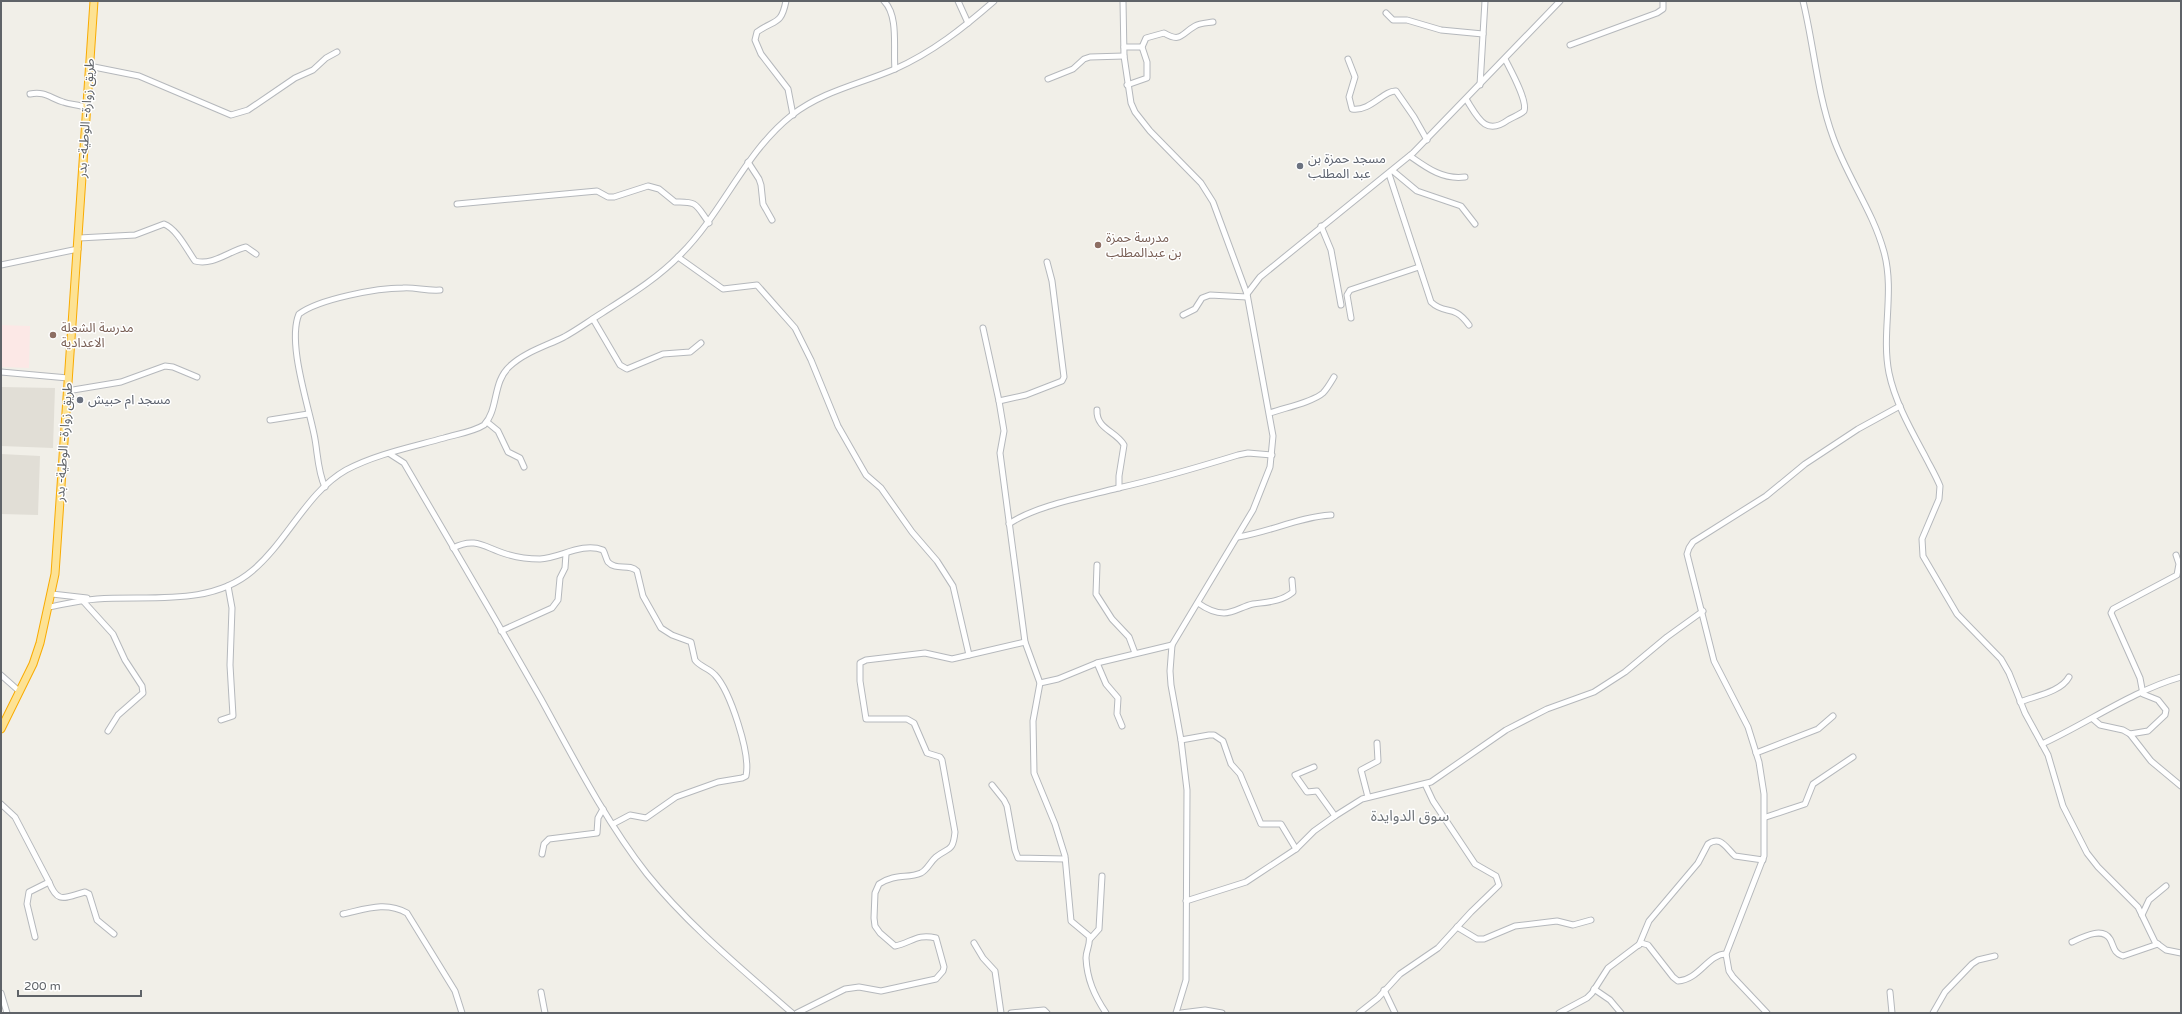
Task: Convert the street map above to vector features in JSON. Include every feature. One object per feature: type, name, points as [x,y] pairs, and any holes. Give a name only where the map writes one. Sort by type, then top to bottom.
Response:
[{"type":"highway","name":"طريق زوارة- الوطية- بدر","points":[[1,728],[40,643],[52,594],[55,574],[94,1]]},
{"type":"street","points":[[786,1],[784,15],[780,19],[757,32],[755,40],[761,54],[788,89],[793,114]]},
{"type":"street","points":[[884,1],[888,7],[893,25],[895,69]]},
{"type":"street","points":[[958,1],[968,23]]},
{"type":"street","points":[[49,607],[83,600],[188,596],[205,594],[228,586],[250,573],[270,555],[315,496],[341,473],[357,464],[479,428],[487,422],[496,391],[508,367],[518,359],[565,336],[646,285],[678,257],[709,223],[748,162],[768,136],[793,114],[832,92],[895,69],[922,56],[948,39],[994,1]]},
{"type":"street","points":[[1122,1],[1124,56],[1127,85],[1131,103],[1140,120],[1208,192],[1230,244],[1247,296],[1274,436],[1272,455],[1263,487],[1238,537],[1172,645],[1171,685],[1181,740],[1186,790],[1186,980],[1176,1013]]},
{"type":"street","points":[[1480,85],[1485,1]]},
{"type":"street","points":[[1247,296],[1260,277],[1321,226],[1391,172],[1427,140],[1560,1]]},
{"type":"street","points":[[1570,45],[1656,13],[1663,9],[1663,1]]},
{"type":"street","points":[[1803,1],[1819,88],[1829,127],[1844,162],[1875,224],[1886,258],[1889,289],[1888,367],[1900,406],[1940,488],[1939,499],[1922,539],[1923,556],[1957,614],[2004,663],[2020,702],[2053,768],[2063,806],[2087,853],[2098,867],[2134,903],[2142,915],[2153,940],[2166,950],[2181,953]]},
{"type":"street","points":[[1386,13],[1393,20],[1407,20],[1441,30],[1483,34]]},
{"type":"street","points":[[1127,85],[1147,78],[1147,62],[1142,47],[1144,41],[1150,36],[1164,33],[1171,38],[1179,38],[1194,26],[1213,22]]},
{"type":"street","points":[[1124,47],[1142,47]]},
{"type":"street","points":[[89,66],[139,76],[231,115],[248,110],[295,78],[312,70],[326,58],[337,52]]},
{"type":"street","points":[[1048,79],[1073,69],[1084,59],[1090,57],[1124,56]]},
{"type":"street","points":[[1348,59],[1355,77],[1349,97],[1352,108],[1357,109],[1372,104],[1390,92],[1396,91],[1414,117],[1427,140]]},
{"type":"street","points":[[1466,100],[1481,123],[1486,125],[1501,125],[1521,113],[1525,108],[1521,94],[1505,59]]},
{"type":"street","points":[[30,94],[44,93],[62,102],[80,105],[87,108]]},
{"type":"street","points":[[1410,156],[1449,178],[1465,177]]},
{"type":"street","points":[[748,162],[759,178],[762,204],[772,220]]},
{"type":"street","points":[[1391,172],[1417,191],[1461,206],[1475,224]]},
{"type":"street","points":[[1391,172],[1430,302],[1440,308],[1458,313],[1469,325]]},
{"type":"street","points":[[457,204],[597,191],[608,197],[614,197],[642,186],[648,186],[659,189],[676,202],[691,201],[696,205],[709,223]]},
{"type":"street","points":[[79,238],[135,235],[164,224],[170,227],[176,234],[195,261],[209,262],[234,250],[246,247],[256,254]]},
{"type":"street","points":[[1321,226],[1331,250],[1342,305]]},
{"type":"street","points":[[1,264],[78,249]]},
{"type":"street","points":[[678,257],[723,290],[757,285],[795,328],[811,360],[838,426],[866,475],[872,482],[881,488],[912,532],[937,561],[953,586],[969,655]]},
{"type":"street","points":[[999,401],[1050,387],[1062,381],[1064,378],[1052,281],[1047,262]]},
{"type":"street","points":[[1351,318],[1347,298],[1347,293],[1350,290],[1419,267]]},
{"type":"street","points":[[325,487],[319,472],[314,433],[308,414],[296,344],[299,314],[328,302],[364,293],[405,288],[426,291],[440,290]]},
{"type":"street","points":[[1183,314],[1195,309],[1202,298],[1210,295],[1247,296]]},
{"type":"street","points":[[593,318],[620,365],[626,369],[663,354],[690,352],[701,343]]},
{"type":"street","points":[[983,328],[1004,431],[1000,453],[1025,642],[1040,684],[1033,721],[1034,773],[1055,824],[1065,859],[1071,921],[1090,939]]},
{"type":"street","points":[[68,391],[121,382],[165,366],[174,367],[197,377]]},
{"type":"street","points":[[1,372],[68,378]]},
{"type":"street","points":[[1270,413],[1292,405],[1313,400],[1323,393],[1334,377]]},
{"type":"street","points":[[1767,1013],[1733,977],[1729,971],[1726,954],[1763,860],[1766,817],[1764,794],[1756,753],[1739,707],[1717,668],[1688,554],[1689,548],[1693,542],[1766,496],[1805,464],[1858,429],[1900,406]]},
{"type":"street","points":[[1097,410],[1097,417],[1104,428],[1121,439],[1124,445],[1119,476],[1119,488]]},
{"type":"street","points":[[270,420],[308,414]]},
{"type":"street","points":[[487,422],[500,434],[508,452],[521,459],[524,467]]},
{"type":"street","points":[[406,449],[403,457],[404,463],[613,824],[648,874],[687,918],[792,1013]]},
{"type":"street","points":[[1009,524],[1020,518],[1073,499],[1119,488],[1238,455],[1248,453],[1272,455]]},
{"type":"street","points":[[390,454],[404,463]]},
{"type":"street","points":[[1238,537],[1261,533],[1299,520],[1331,515]]},
{"type":"street","points":[[453,548],[463,543],[472,542],[515,556],[540,559],[587,548],[598,548],[603,550],[608,562],[616,567],[628,567],[637,571],[643,596],[661,628],[672,635],[691,642],[695,660],[715,675],[725,691],[742,734],[747,768],[746,776],[718,782],[676,797],[646,818],[630,815],[613,824]]},
{"type":"street","points":[[501,631],[552,608],[558,600],[560,578],[565,568],[566,554]]},
{"type":"street","points":[[2130,734],[2148,731],[2164,715],[2166,710],[2162,703],[2143,692],[2140,678],[2111,613],[2113,608],[2177,575],[2179,564],[2176,555]]},
{"type":"street","points":[[1097,565],[1096,594],[1112,619],[1129,637],[1135,653]]},
{"type":"street","points":[[1198,603],[1223,613],[1246,608],[1252,604],[1267,603],[1287,597],[1293,592],[1292,580]]},
{"type":"street","points":[[222,720],[233,716],[230,666],[232,608],[228,586]]},
{"type":"street","points":[[52,594],[96,599]]},
{"type":"street","points":[[83,600],[113,634],[125,660],[142,686],[143,693],[118,716],[108,731]]},
{"type":"street","points":[[1186,901],[1246,882],[1296,849],[1314,831],[1335,816],[1368,797],[1425,784],[1506,730],[1530,716],[1594,692],[1625,672],[1667,637],[1703,612]]},
{"type":"street","points":[[797,1013],[845,989],[859,987],[881,991],[891,990],[936,979],[943,971],[944,965],[936,938],[913,938],[898,946],[892,945],[875,926],[874,918],[875,893],[879,884],[892,877],[922,872],[934,859],[948,852],[952,846],[955,832],[954,817],[944,764],[940,757],[927,753],[914,723],[903,718],[868,721],[866,719],[859,666],[866,660],[925,653],[948,659],[1025,642]]},
{"type":"street","points":[[1040,684],[1058,679],[1097,663],[1172,645]]},
{"type":"street","points":[[1097,663],[1106,684],[1118,698],[1117,714],[1122,726]]},
{"type":"street","points":[[1,675],[19,691]]},
{"type":"street","points":[[2020,702],[2064,684],[2068,677]]},
{"type":"street","points":[[2042,744],[2143,692],[2181,677]]},
{"type":"street","points":[[1756,753],[1818,729],[1833,716]]},
{"type":"street","points":[[2093,719],[2100,726],[2123,730],[2130,734],[2151,761],[2181,786]]},
{"type":"street","points":[[1181,740],[1209,735],[1219,737],[1223,741],[1231,764],[1243,780],[1260,824],[1281,824],[1296,849]]},
{"type":"street","points":[[1368,797],[1361,770],[1378,761],[1377,743]]},
{"type":"street","points":[[1766,817],[1805,804],[1814,784],[1853,757]]},
{"type":"street","points":[[1314,766],[1295,775],[1306,792],[1317,791],[1335,816]]},
{"type":"street","points":[[1359,1013],[1378,998],[1400,974],[1438,948],[1471,912],[1497,890],[1500,883],[1492,873],[1481,869],[1476,864],[1433,801],[1425,784]]},
{"type":"street","points":[[992,785],[1007,806],[1015,850],[1018,858],[1065,859]]},
{"type":"street","points":[[1,804],[15,817],[54,894],[66,898],[85,892],[89,894],[97,920],[114,934]]},
{"type":"street","points":[[542,854],[544,844],[549,839],[597,833],[598,818],[603,808]]},
{"type":"street","points":[[1559,1013],[1587,998],[1612,964],[1639,944],[1649,921],[1698,863],[1708,844],[1718,841],[1723,842],[1735,856],[1763,860]]},
{"type":"street","points":[[1102,876],[1099,929],[1090,939],[1086,956],[1089,980],[1093,992],[1106,1013]]},
{"type":"street","points":[[35,937],[27,898],[29,892],[49,882]]},
{"type":"street","points":[[2142,915],[2149,900],[2166,886]]},
{"type":"street","points":[[343,914],[383,905],[398,908],[407,913],[455,991],[462,1013]]},
{"type":"street","points":[[1457,927],[1481,939],[1515,926],[1557,921],[1573,925],[1591,920]]},
{"type":"street","points":[[2072,942],[2089,934],[2105,935],[2109,938],[2115,952],[2122,956],[2158,944]]},
{"type":"street","points":[[974,942],[983,958],[994,971],[1002,1013]]},
{"type":"street","points":[[1639,944],[1648,945],[1673,977],[1678,981],[1700,972],[1718,954],[1726,954]]},
{"type":"street","points":[[1933,1013],[1944,992],[1972,964],[1978,960],[1995,956]]},
{"type":"street","points":[[1594,989],[1610,1000],[1621,1013]]},
{"type":"street","points":[[1384,990],[1395,1013]]},
{"type":"street","points":[[541,992],[546,1013]]},
{"type":"street","points":[[1890,992],[1892,1013]]},
{"type":"street","points":[[1,993],[7,1013]]},
{"type":"street","points":[[1011,1013],[1044,1010],[1047,1013]]},
{"type":"street","points":[[1181,1013],[1205,1010],[1222,1013]]},
{"type":"shaded area","points":[[1,325],[30,326],[29,368],[1,367]]},
{"type":"shaded area","points":[[1,387],[55,388],[53,448],[1,446]]},
{"type":"shaded area","points":[[1,454],[40,456],[38,515],[1,514]]},
{"type":"place","name":"مسجد حمزة بن عبد المطلب","points":[[1300,166]]},
{"type":"place","name":"مدرسة حمزة بن عبدالمطلب","points":[[1098,245]]},
{"type":"place","name":"مدرسة الشعلة الاعدادية","points":[[53,335]]},
{"type":"place","name":"مسجد ام حبيش","points":[[80,400]]},
{"type":"district","name":"سوق الدوايدة","points":[[1410,816]]}]
